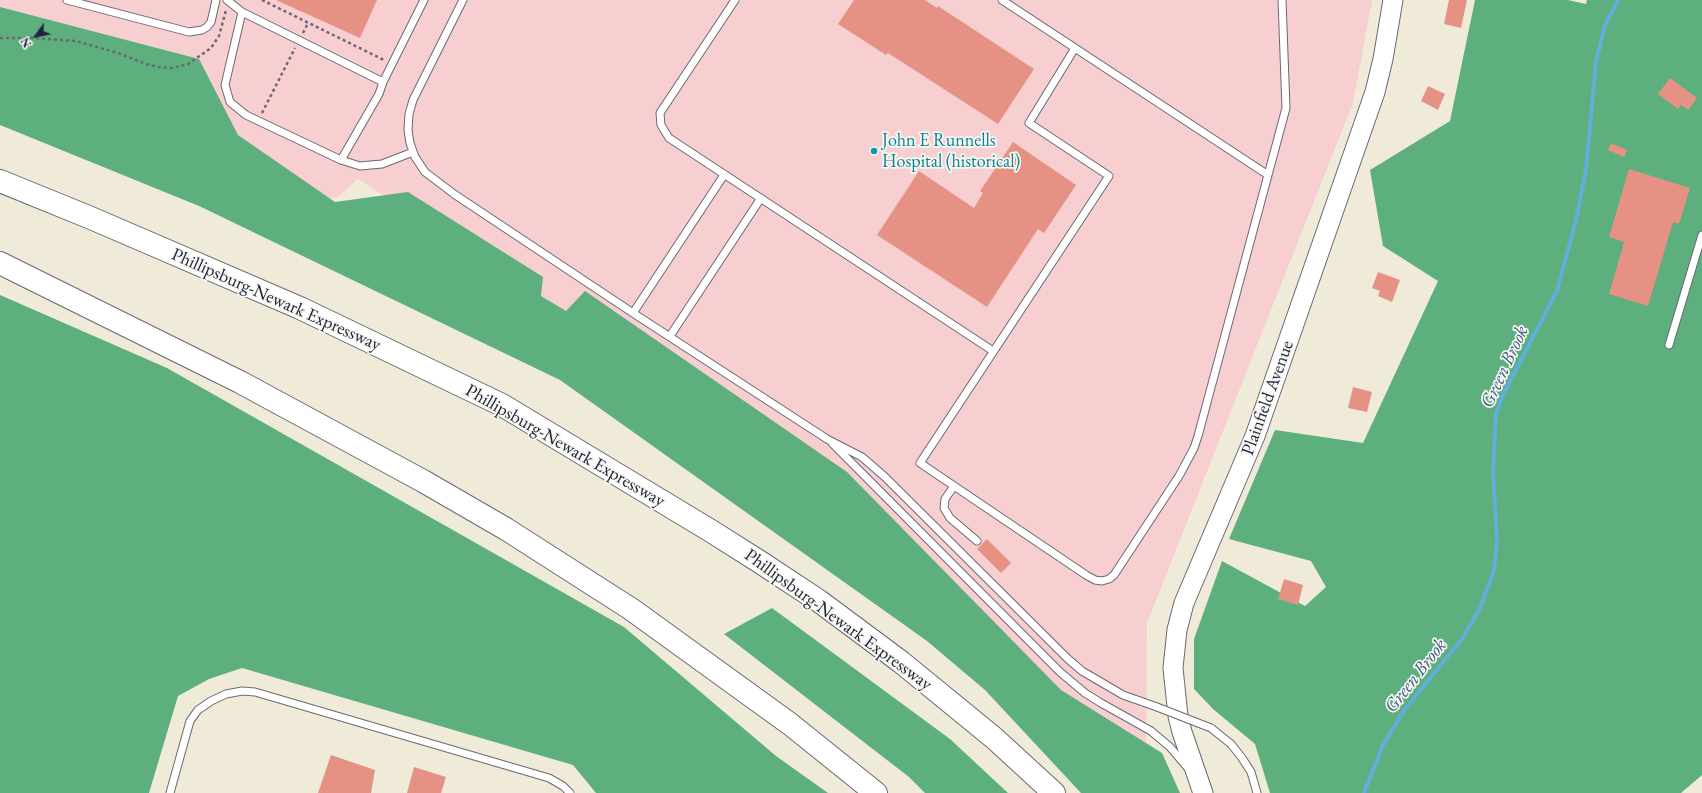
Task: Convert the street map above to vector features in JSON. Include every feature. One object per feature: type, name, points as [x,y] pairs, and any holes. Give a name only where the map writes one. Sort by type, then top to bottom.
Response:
[{"type":"highway","name":"Phillipsburg-Newark Expressway","points":[[0,181],[92,218],[300,308],[502,405],[711,531],[819,601],[919,676],[994,738],[1054,793]]},
{"type":"highway","points":[[0,263],[240,382],[416,477],[506,529],[631,609],[790,724],[876,793]]},
{"type":"main road","name":"Plainfield Avenue","points":[[1200,786],[1182,732],[1175,698],[1173,668],[1177,630],[1184,603],[1255,436],[1375,92],[1383,59],[1393,0]]},
{"type":"lane","points":[[67,0],[189,32],[196,32],[207,27],[211,22],[216,0]]},
{"type":"lane","points":[[227,0],[242,12],[383,82]]},
{"type":"lane","points":[[342,160],[379,94],[383,82],[424,0]]},
{"type":"lane","points":[[463,0],[413,100],[409,114],[408,130],[413,152],[425,172],[438,183],[633,313],[827,439],[862,457],[875,467],[1062,653],[1082,671],[1123,695],[1211,728],[1232,744],[1251,772],[1257,793]]},
{"type":"lane","points":[[734,0],[660,113],[661,125],[669,138],[993,351]]},
{"type":"lane","points":[[1002,0],[1268,175]]},
{"type":"lane","points":[[1075,48],[1029,123],[1108,176],[920,463],[1086,575],[1095,580],[1102,581],[1109,579],[1114,575],[1179,476],[1194,448],[1286,108],[1282,0]]},
{"type":"lane","points":[[242,12],[225,85],[230,102],[246,115],[342,160],[360,166],[382,164],[413,152]]},
{"type":"lane","points":[[633,313],[724,175]]},
{"type":"lane","points":[[670,336],[761,198]]},
{"type":"lane","points":[[1669,345],[1702,235]]},
{"type":"lane","points":[[827,439],[1060,672],[1085,693],[1152,731],[1170,747],[1200,786]]},
{"type":"lane","points":[[954,486],[945,499],[944,508],[950,518],[977,541]]},
{"type":"lane","points":[[170,793],[190,721],[198,710],[211,701],[226,694],[242,691],[255,692],[549,778],[563,786],[570,793]]},
{"type":"path","points":[[0,38],[32,38],[76,41],[112,51],[146,64],[172,68],[188,64],[211,48],[219,36],[227,0]]},
{"type":"path","points":[[262,0],[384,61],[387,54]]},
{"type":"path","points":[[258,120],[308,23]]},
{"type":"shaded area","points":[[0,0],[1372,0],[1353,103],[1147,623],[1146,770],[824,476],[358,179],[338,197],[290,206],[0,90]]},
{"type":"green space","points":[[1475,0],[1568,0],[1586,4],[1587,0],[1702,0],[1702,775],[1681,793],[1270,793],[1255,744],[1213,709],[1194,689],[1194,639],[1222,561],[1305,606],[1326,587],[1311,561],[1229,539],[1275,430],[1363,443],[1438,281],[1383,246],[1370,170],[1450,121]]},
{"type":"green space","points":[[0,7],[199,59],[238,135],[335,202],[408,192],[543,277],[541,296],[566,311],[585,291],[847,472],[1061,690],[1162,753],[1180,793],[1081,793],[985,690],[927,641],[560,380],[199,206],[0,125]]},
{"type":"green space","points":[[0,295],[167,368],[624,627],[776,756],[828,793],[596,793],[573,765],[242,668],[209,679],[178,696],[149,793],[0,793]]},
{"type":"green space","points":[[772,608],[950,739],[1008,793],[925,793],[909,777],[724,634]]},
{"type":"building","points":[[276,0],[377,0],[360,38]]},
{"type":"building","points":[[854,0],[925,0],[937,8],[938,6],[1034,69],[998,124],[888,53],[886,55],[838,24]]},
{"type":"building","points":[[1449,0],[1467,0],[1461,28],[1444,24]]},
{"type":"building","points":[[1670,78],[1697,98],[1688,110],[1681,105],[1678,109],[1658,94]]},
{"type":"building","points":[[1428,86],[1445,94],[1438,110],[1421,101]]},
{"type":"building","points":[[1013,142],[1076,185],[1044,233],[1038,229],[987,307],[877,235],[919,171],[974,208],[983,193],[980,191]]},
{"type":"building","points":[[1611,143],[1627,150],[1624,157],[1608,150]]},
{"type":"building","points":[[1629,169],[1690,188],[1679,224],[1673,222],[1648,306],[1609,294],[1624,242],[1609,237]]},
{"type":"building","points":[[1378,272],[1400,280],[1392,302],[1378,296],[1380,291],[1372,288]]},
{"type":"building","points":[[1353,387],[1372,392],[1367,412],[1348,408]]},
{"type":"building","points":[[987,539],[1011,563],[1001,573],[977,549]]},
{"type":"building","points":[[1284,579],[1303,585],[1298,605],[1278,599]]},
{"type":"building","points":[[331,755],[375,770],[371,793],[318,793]]},
{"type":"building","points":[[414,767],[446,777],[441,793],[407,793]]},
{"type":"waterway","name":"Green Brook","points":[[1364,793],[1383,745],[1405,709],[1462,639],[1480,608],[1494,570],[1497,541],[1493,471],[1496,413],[1504,393],[1557,291],[1576,220],[1586,170],[1596,62],[1605,25],[1618,0]]},
{"type":"place","name":"John E Runnells Hospital (historical)","points":[[874,151]]}]
